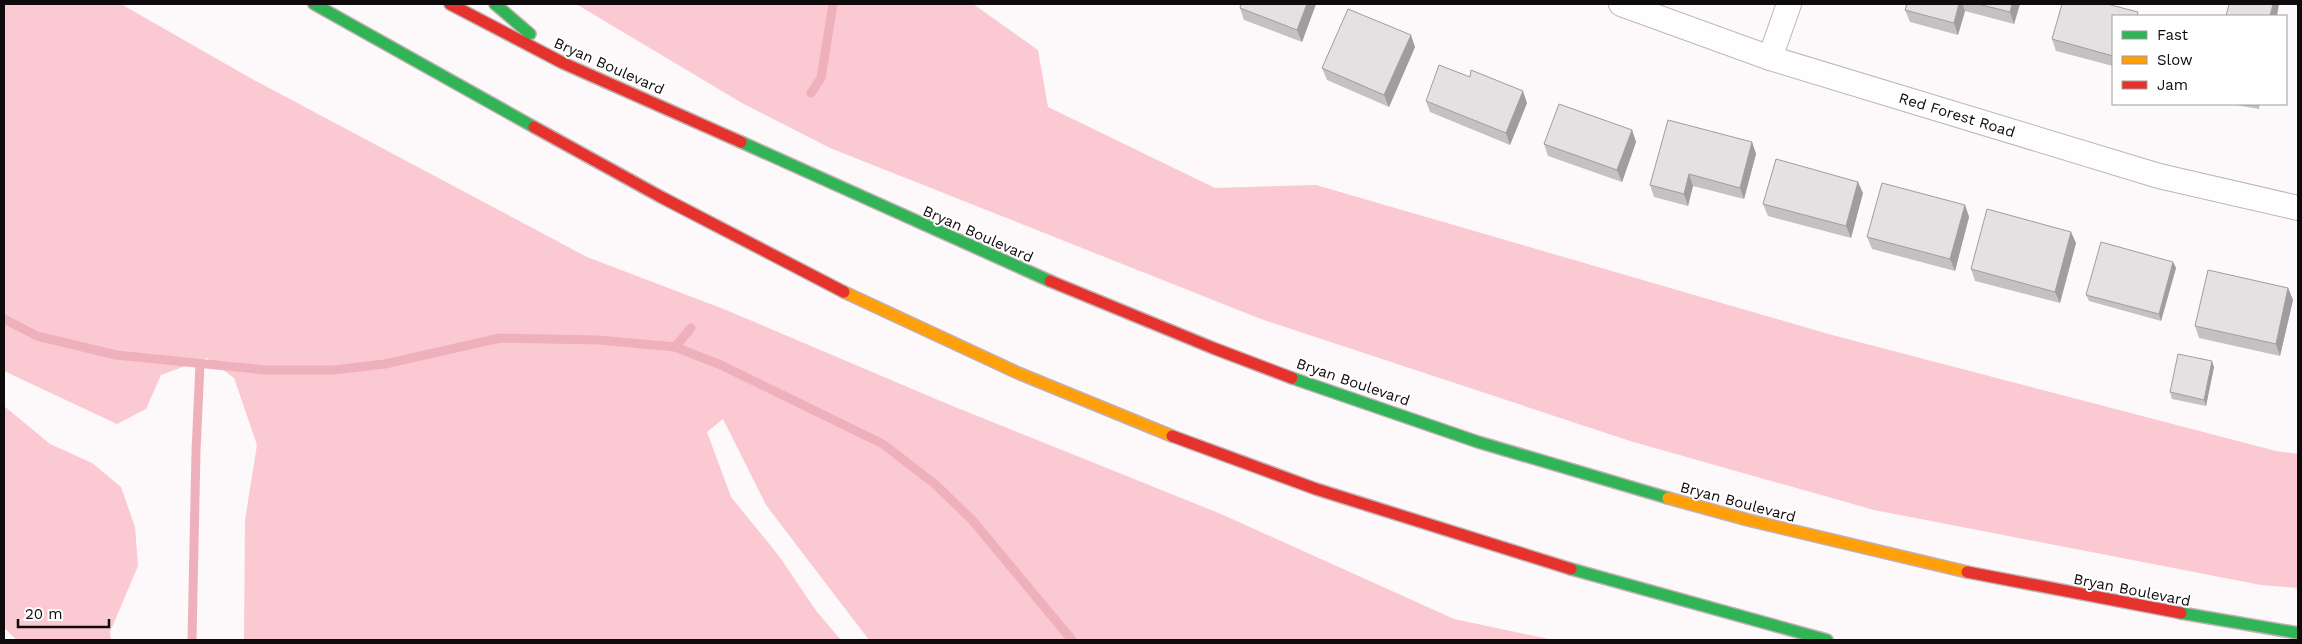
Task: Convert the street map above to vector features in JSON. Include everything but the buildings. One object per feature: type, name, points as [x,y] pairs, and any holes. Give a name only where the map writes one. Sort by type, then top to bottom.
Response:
[{"type":"highway","points":[[314,4],[713,225],[877,308],[1019,374],[1131,420],[1352,502],[1583,573],[1827,640]]},
{"type":"highway","name":"Bryan Boulevard","points":[[450,4],[563,63],[1019,270],[1217,350],[1466,437],[1593,477],[1844,546],[2114,602],[2298,633]]},
{"type":"highway","points":[[495,4],[563,63]]},
{"type":"street","name":"Red Forest Road","points":[[1621,4],[1770,58],[2159,176],[2298,208]]},
{"type":"street","points":[[1770,58],[1789,4]]},
{"type":"shaded area","points":[[4,4],[121,4],[252,79],[587,257],[726,310],[950,405],[1221,514],[1454,619],[1553,640],[869,640],[766,505],[723,419],[707,432],[731,497],[779,556],[817,612],[841,640],[244,640],[245,520],[257,445],[234,378],[207,358],[161,375],[146,409],[117,424],[4,371]]},
{"type":"shaded area","points":[[576,4],[973,4],[1038,50],[1048,107],[1215,188],[1316,185],[1832,335],[2276,451],[2298,454],[2298,588],[2261,585],[1874,510],[1630,441],[1261,319],[830,148],[742,103]]},
{"type":"shaded area","points":[[4,406],[50,444],[92,463],[121,487],[135,527],[138,566],[110,632],[111,640],[17,640],[4,628]]},
{"type":"waterway","points":[[811,93],[821,78],[833,4]]},
{"type":"waterway","points":[[4,319],[37,336],[116,355],[265,370],[333,370],[385,364],[500,338],[599,340],[675,347],[721,365],[883,444],[936,485],[973,521],[1072,640]]},
{"type":"waterway","points":[[675,347],[691,328]]},
{"type":"waterway","points":[[192,640],[200,364]]},
{"type":"traffic: fast","points":[[314,4],[534,127]]},
{"type":"traffic: fast","points":[[495,4],[530,34]]},
{"type":"traffic: fast","points":[[741,142],[1050,281]]},
{"type":"traffic: fast","points":[[1292,378],[1478,442],[1668,498]]},
{"type":"traffic: fast","points":[[1571,569],[1827,640]]},
{"type":"traffic: fast","points":[[2181,613],[2298,633]]},
{"type":"traffic: slow","points":[[844,292],[1018,373],[1172,436]]},
{"type":"traffic: slow","points":[[1668,498],[1748,520],[1967,572]]},
{"type":"traffic: jam","points":[[450,4],[563,63],[741,142]]},
{"type":"traffic: jam","points":[[534,127],[661,197],[844,292]]},
{"type":"traffic: jam","points":[[1050,281],[1213,348],[1292,378]]},
{"type":"traffic: jam","points":[[1172,436],[1316,489],[1571,569]]},
{"type":"traffic: jam","points":[[1967,572],[2181,613]]}]
